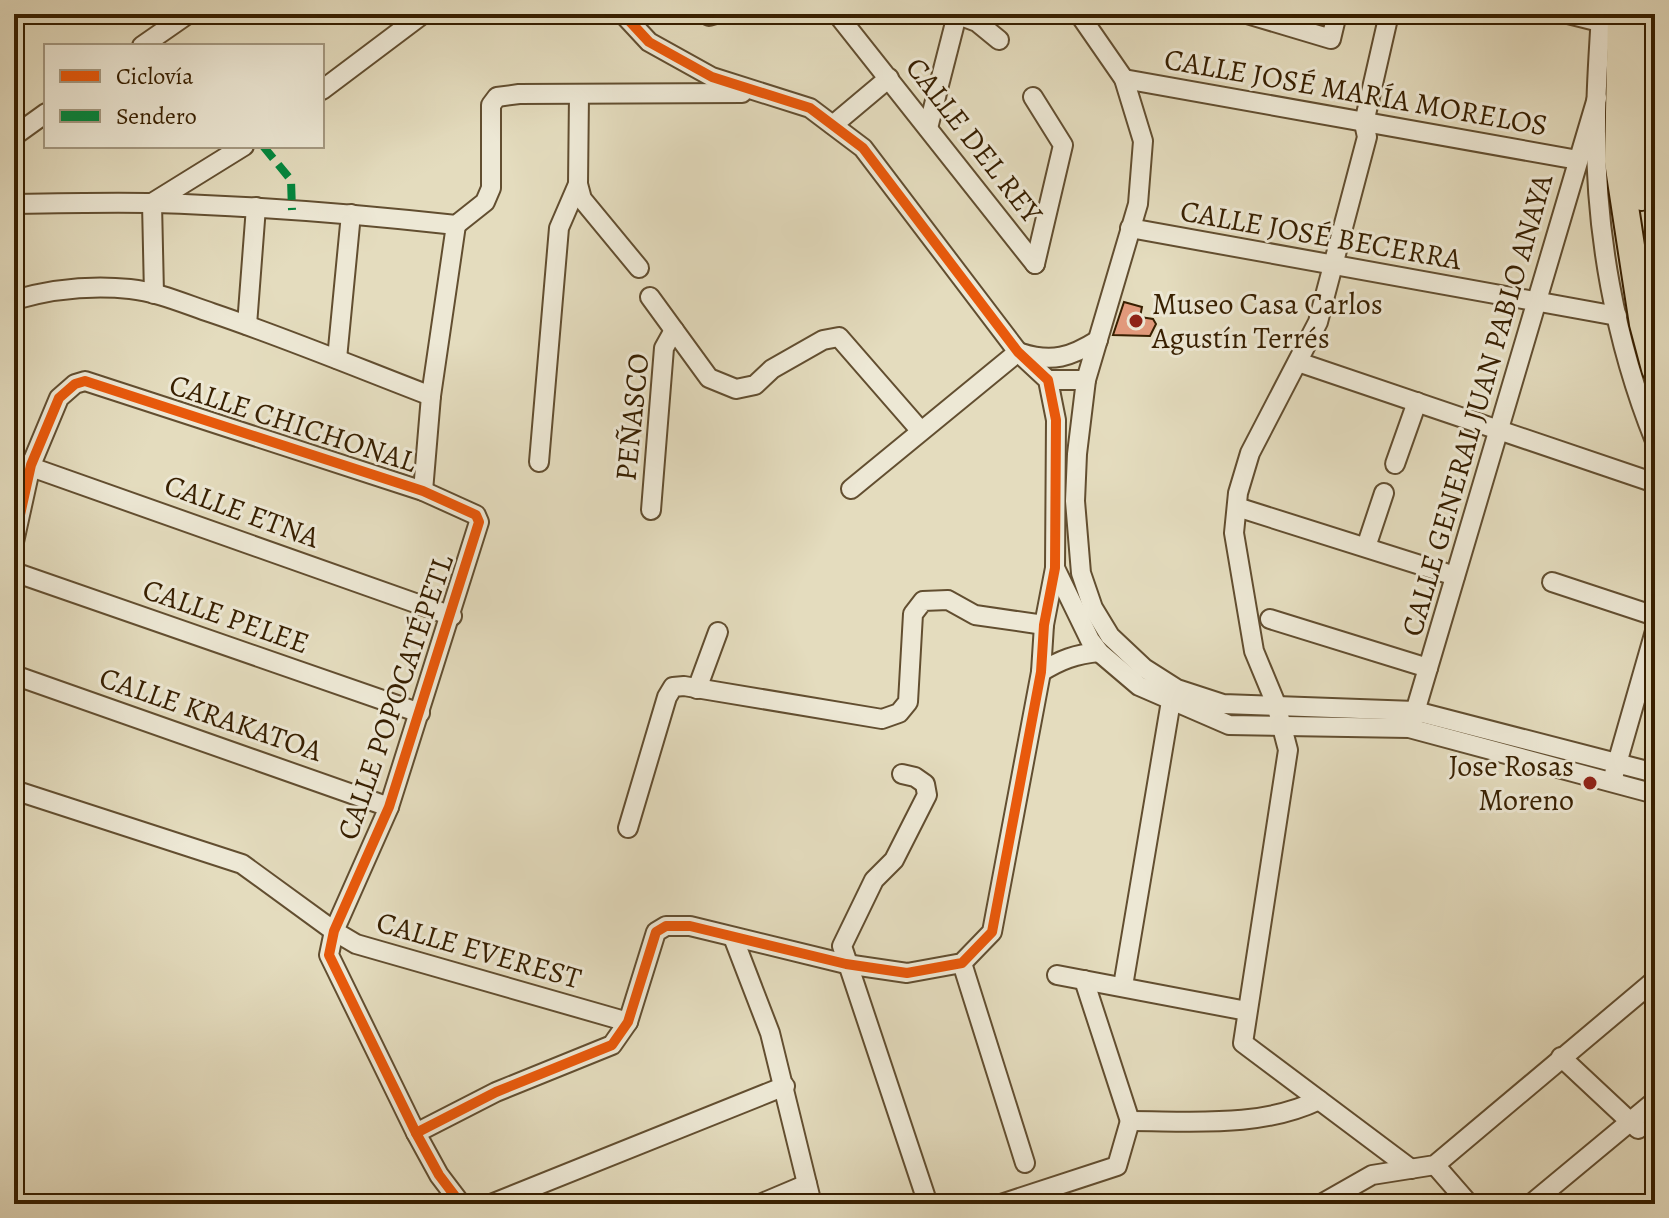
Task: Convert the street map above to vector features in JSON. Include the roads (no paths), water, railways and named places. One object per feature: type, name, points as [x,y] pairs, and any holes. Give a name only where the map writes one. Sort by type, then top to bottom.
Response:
[{"type":"highway","points":[[1641,14],[1646,167],[1655,288]]},
{"type":"highway","points":[[1607,17],[1618,161],[1643,324],[1655,369]]},
{"type":"street","points":[[145,44],[188,14]]},
{"type":"street","points":[[324,88],[423,14]]},
{"type":"street","points":[[416,1133],[496,1092],[612,1045],[628,1022],[660,927],[676,925],[846,964],[907,973],[962,963],[992,932],[1041,672],[1044,625],[1055,568],[1056,420],[1048,380],[1018,352],[863,148],[810,108],[712,77],[649,42],[623,14]]},
{"type":"street","name":"CALLE DEL REY","points":[[837,14],[1035,264],[1063,145],[1033,97]]},
{"type":"street","points":[[928,128],[957,14],[977,22],[999,40]]},
{"type":"street","points":[[1079,14],[1124,79],[1143,141],[1138,204],[1086,380],[1075,501],[1081,573],[1093,608],[1110,636],[1174,695]]},
{"type":"street","points":[[1247,14],[1331,39],[1337,14]]},
{"type":"street","points":[[1389,14],[1364,123],[1367,137],[1318,322],[1250,453],[1238,493],[1234,533],[1254,651],[1279,716],[1288,750],[1243,1043],[1411,1169]]},
{"type":"street","points":[[1568,14],[1607,17],[1597,98],[1599,209],[1617,316],[1640,405],[1655,441]]},
{"type":"street","points":[[833,125],[889,78]]},
{"type":"street","name":"CALLE JOSÉ MARÍA MORELOS","points":[[1124,79],[1578,160]]},
{"type":"street","points":[[423,491],[431,396],[456,225],[485,202],[491,188],[491,105],[497,97],[519,94],[761,93]]},
{"type":"street","points":[[579,95],[578,184],[582,199],[639,268]]},
{"type":"street","name":"CALLE GENERAL JUAN PABLO ANAYA","points":[[1412,719],[1597,98]]},
{"type":"street","points":[[14,136],[44,114]]},
{"type":"street","points":[[152,203],[241,148]]},
{"type":"street","points":[[539,462],[559,228],[578,184]]},
{"type":"street","points":[[14,204],[152,203],[256,207],[456,225]]},
{"type":"street","points":[[152,203],[154,294]]},
{"type":"street","points":[[247,325],[256,207]]},
{"type":"street","points":[[337,359],[351,214]]},
{"type":"street","name":"CALLE JOSÉ BECERRA","points":[[1130,228],[1617,316]]},
{"type":"street","points":[[14,300],[38,293],[88,287],[154,294],[247,325],[431,396]]},
{"type":"street","points":[[650,297],[709,378],[736,389],[755,385],[772,369],[823,340],[839,337],[920,430]]},
{"type":"street","name":"PEÑASCO","points":[[651,510],[664,348],[674,330]]},
{"type":"street","points":[[1018,352],[1043,360],[1082,350],[1098,340]]},
{"type":"street","points":[[851,489],[1018,352]]},
{"type":"street","points":[[1298,362],[1655,483]]},
{"type":"street","points":[[1048,380],[1086,380]]},
{"type":"street","name":"CALLE CHICHONAL","points":[[23,463],[59,398],[75,384],[85,381],[423,491],[471,512],[479,522]]},
{"type":"street","points":[[1395,464],[1417,402]]},
{"type":"street","points":[[14,542],[23,463]]},
{"type":"street","name":"CALLE ETNA","points":[[23,463],[452,616]]},
{"type":"street","points":[[1366,547],[1384,493]]},
{"type":"street","points":[[1237,507],[1455,576]]},
{"type":"street","name":"CALLE POPOCATÉPETL","points":[[334,931],[389,807],[452,616],[479,522]]},
{"type":"street","points":[[1055,568],[1090,640],[1099,652],[1139,686],[1279,716],[1412,719],[1655,773]]},
{"type":"street","name":"CALLE PELEE","points":[[14,572],[420,713]]},
{"type":"street","points":[[1552,582],[1655,616]]},
{"type":"street","points":[[628,828],[671,689],[676,686],[882,719],[899,713],[908,702],[913,614],[923,601],[948,600],[975,615],[1044,625]]},
{"type":"street","points":[[1270,619],[1428,668]]},
{"type":"street","points":[[1612,782],[1655,631]]},
{"type":"street","points":[[697,689],[718,632]]},
{"type":"street","points":[[1041,672],[1059,660],[1099,652]]},
{"type":"street","name":"CALLE KRAKATOA","points":[[14,675],[389,807]]},
{"type":"street","points":[[1123,986],[1174,695]]},
{"type":"street","points":[[1412,719],[1655,794]]},
{"type":"street","points":[[902,774],[915,777],[925,784],[927,795],[894,860],[874,880],[842,946],[928,1204]]},
{"type":"street","name":"CALLE EVEREST","points":[[14,790],[242,864],[356,944],[628,1022]]},
{"type":"street","points":[[334,931],[329,946],[331,964],[416,1133],[439,1175],[461,1204]]},
{"type":"street","points":[[733,937],[770,1033],[812,1204]]},
{"type":"street","points":[[962,963],[1025,1163]]},
{"type":"street","points":[[1057,975],[1247,1011]]},
{"type":"street","points":[[1001,1204],[1117,1166],[1130,1121],[1084,980]]},
{"type":"street","points":[[1327,1203],[1372,1175],[1435,1165],[1655,980]]},
{"type":"street","points":[[1561,1057],[1634,1126]]},
{"type":"street","points":[[491,1204],[785,1086]]},
{"type":"street","points":[[1130,1121],[1238,1122],[1296,1111],[1319,1100]]},
{"type":"street","points":[[1531,1204],[1634,1126],[1655,1101]]},
{"type":"street","points":[[1435,1165],[1469,1204]]},
{"type":"street","points":[[760,1204],[807,1184]]},
{"type":"place","name":"Museo Casa Carlos Agustín Terrés","points":[[1136,321]]},
{"type":"place","name":"Jose Rosas Moreno","points":[[1590,783]]}]
